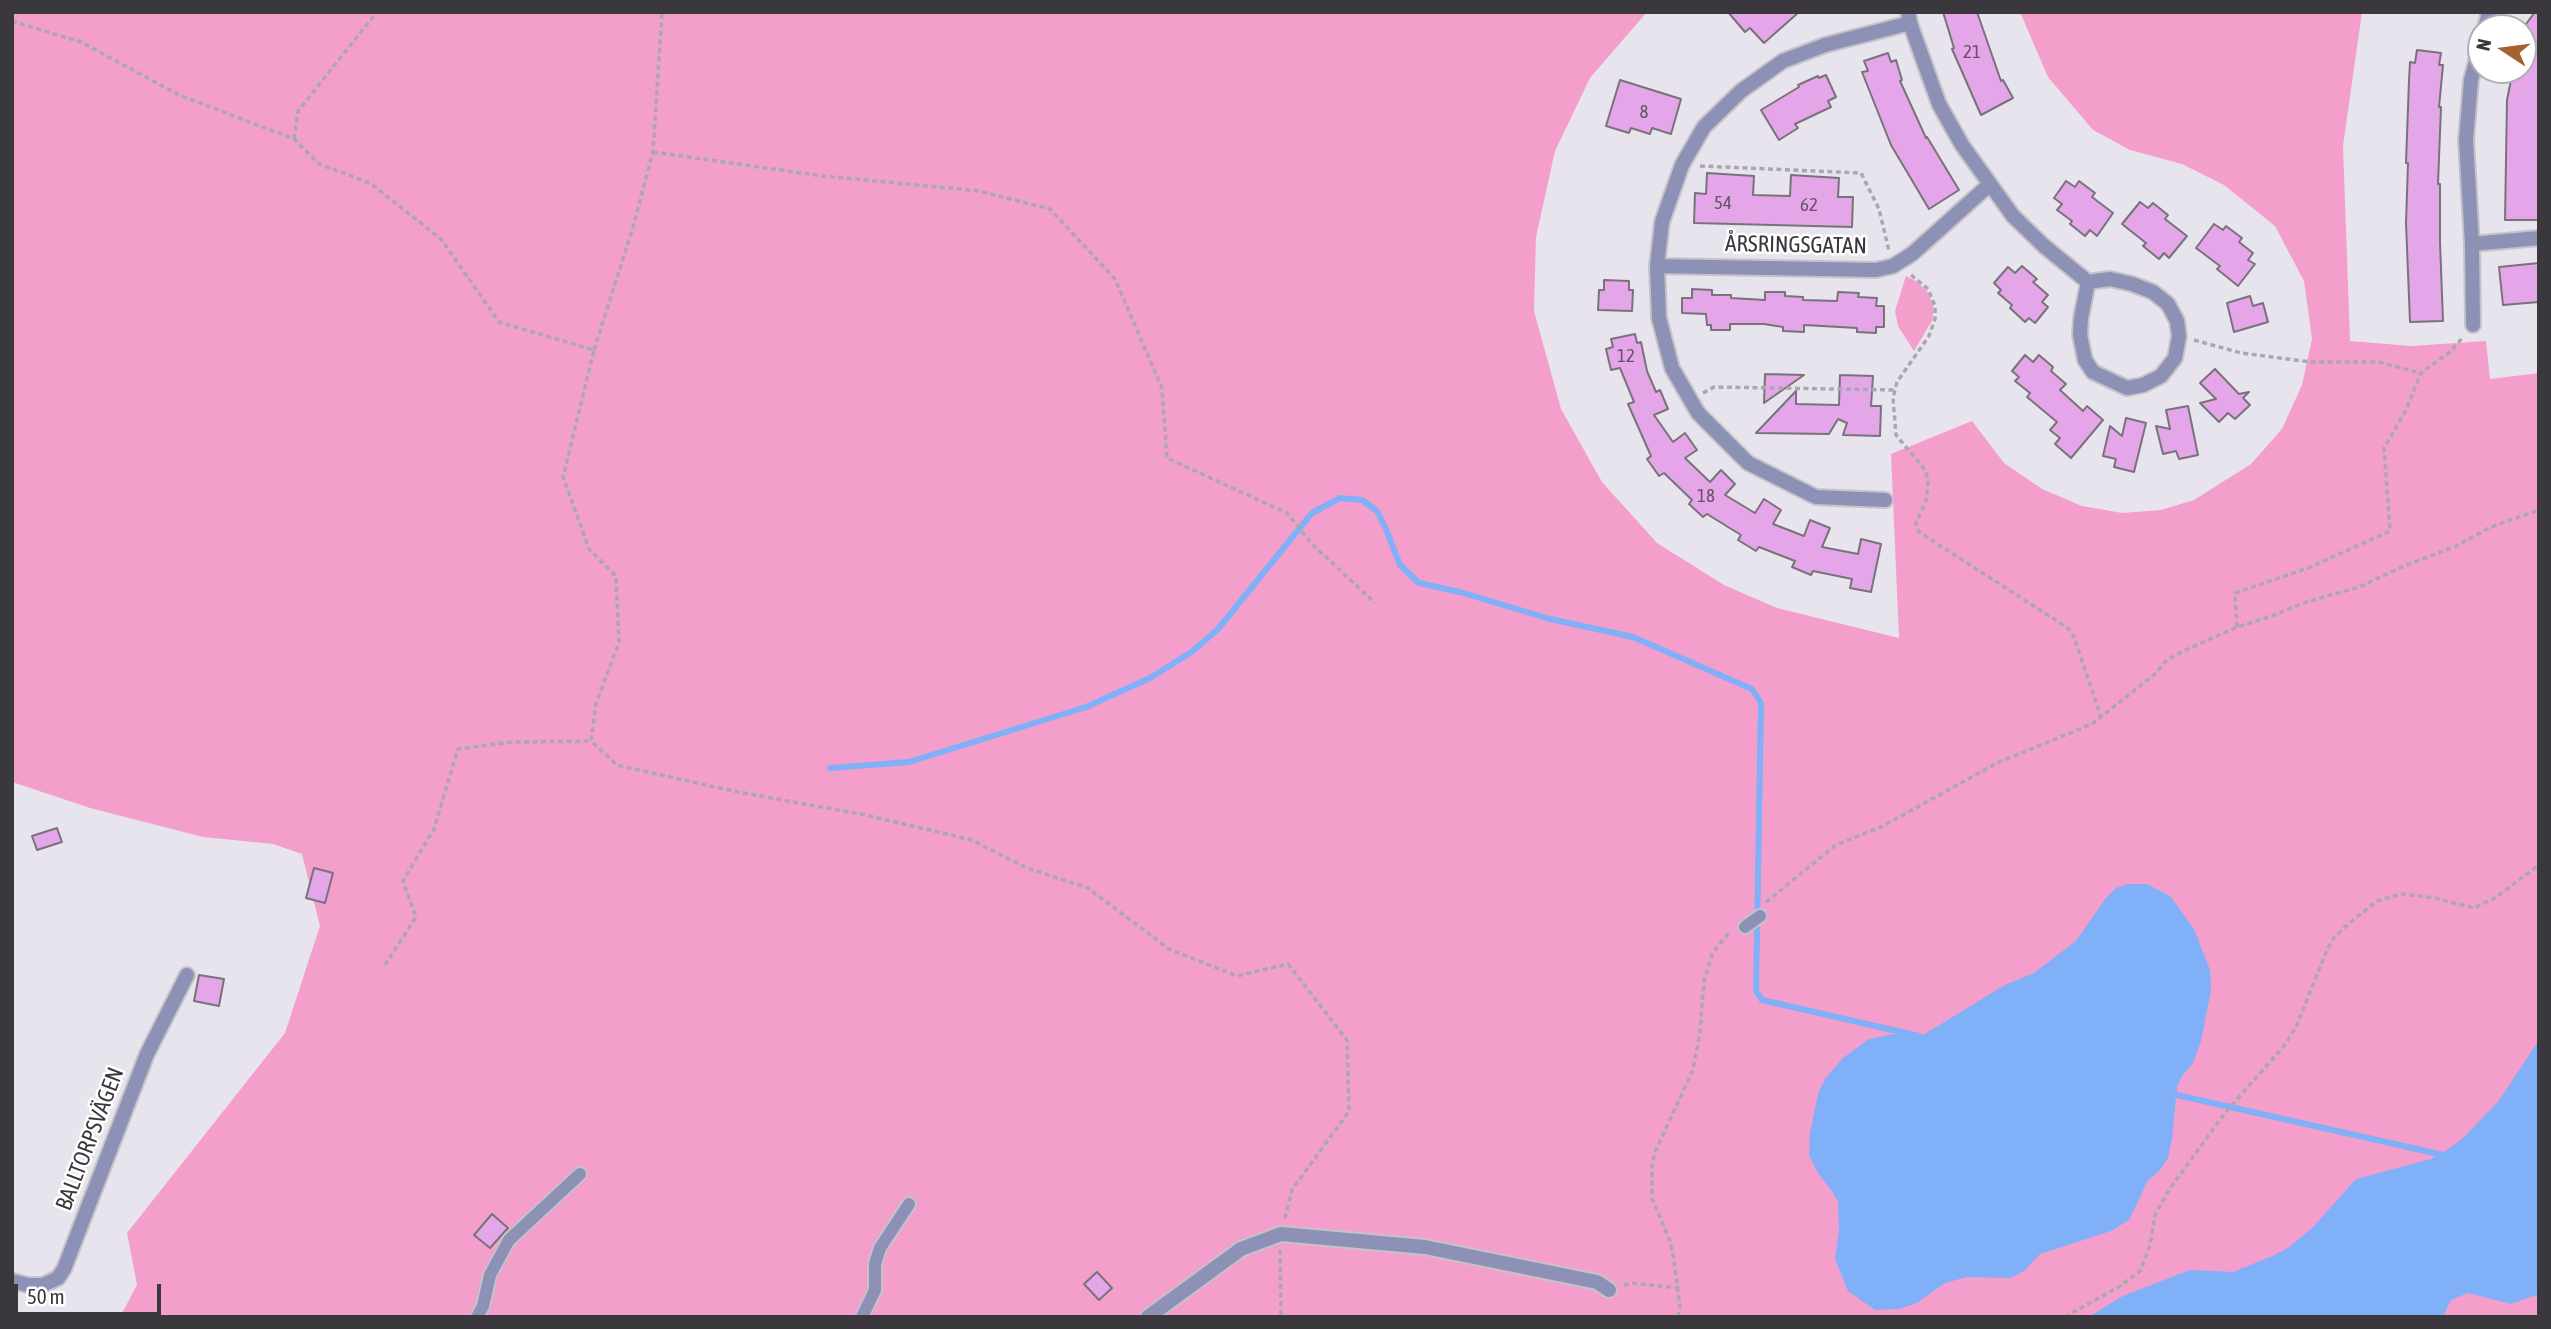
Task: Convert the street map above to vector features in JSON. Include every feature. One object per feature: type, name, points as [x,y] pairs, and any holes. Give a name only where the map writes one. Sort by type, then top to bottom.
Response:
[{"type":"street","points":[[1885,500],[1816,497],[1748,463],[1698,413],[1672,368],[1659,318],[1657,265],[1662,222],[1682,165],[1704,127],[1741,92],[1783,61],[1909,18],[1939,104],[1989,186],[2013,216],[2088,282],[2110,279],[2153,292],[2168,304],[2177,321],[2179,336],[2175,358],[2161,376],[2143,385],[2127,388],[2093,372],[2085,360],[2080,335],[2088,282]]},
{"type":"street","points":[[2471,84],[2466,140],[2473,325]]},
{"type":"street","name":"ÅRSRINGSGATAN","points":[[1657,265],[1876,270],[1893,266],[1912,254],[1989,186]]},
{"type":"street","points":[[2472,244],[2539,238]]},
{"type":"street","name":"BALLTORPSVÄGEN","points":[[12,1281],[43,1285],[58,1278],[64,1269],[142,1066],[187,975]]},
{"type":"street","points":[[1148,1317],[1241,1248],[1281,1234],[1425,1247],[1597,1282],[1609,1290]]},
{"type":"lane","points":[[1739,928],[1758,913]]},
{"type":"lane","points":[[477,1317],[483,1306],[490,1275],[509,1240],[580,1174]]},
{"type":"lane","points":[[862,1317],[875,1290],[875,1264],[880,1248],[909,1204]]},
{"type":"path","points":[[294,139],[298,111],[377,12]]},
{"type":"path","points":[[591,741],[596,704],[619,642],[616,576],[589,550],[563,477],[594,350],[633,227],[653,152],[662,12]]},
{"type":"path","points":[[12,21],[81,42],[179,95],[294,139],[319,164],[370,183],[441,239],[499,323],[594,350]]},
{"type":"path","points":[[653,152],[823,176],[979,191],[1050,209],[1115,279],[1162,388],[1167,458],[1287,513],[1307,538],[1375,603]]},
{"type":"path","points":[[1682,165],[1861,173],[1880,209],[1893,266],[1916,277],[1928,289],[1935,306],[1935,319],[1929,336],[1897,382],[1895,390],[1896,435],[1926,471],[1928,482],[1926,501],[1916,523],[1919,532],[2068,628],[2074,638],[2101,717]]},
{"type":"path","points":[[2237,627],[2235,593],[2308,568],[2390,531],[2384,448],[2406,410],[2421,373],[2451,351],[2473,325]]},
{"type":"path","points":[[2179,336],[2241,353],[2311,362],[2378,362],[2421,373]]},
{"type":"path","points":[[1691,401],[1714,387],[1895,390]]},
{"type":"path","points":[[1758,913],[1794,878],[1836,845],[1881,827],[1999,762],[2071,734],[2101,717],[2155,674],[2166,661],[2215,635],[2306,602],[2359,587],[2455,547],[2491,527],[2539,510]]},
{"type":"path","points":[[385,965],[415,917],[403,881],[433,829],[458,749],[512,742],[591,741],[617,765],[733,791],[865,815],[972,840],[1027,868],[1088,888],[1169,949],[1237,976],[1288,964],[1347,1040],[1349,1111],[1292,1190],[1281,1234],[1281,1317]]},
{"type":"path","points":[[2065,1317],[2120,1286],[2141,1270],[2150,1245],[2155,1215],[2169,1190],[2225,1114],[2284,1046],[2296,1027],[2327,950],[2348,923],[2377,901],[2401,894],[2435,898],[2474,908],[2495,898],[2539,864]]},
{"type":"path","points":[[1678,1317],[1678,1289],[1670,1241],[1652,1198],[1652,1165],[1655,1152],[1693,1070],[1700,1032],[1704,982],[1712,954],[1739,928]]},
{"type":"path","points":[[1609,1290],[1631,1283],[1678,1289]]},
{"type":"shaded area","points":[[12,12],[1647,12],[1590,78],[1555,151],[1536,237],[1534,311],[1561,409],[1602,482],[1657,543],[1724,585],[1777,608],[1899,638],[1891,454],[1972,421],[2004,463],[2042,489],[2082,506],[2122,513],[2161,510],[2194,500],[2251,464],[2282,429],[2302,385],[2312,339],[2304,281],[2275,226],[2224,185],[2182,164],[2130,150],[2093,130],[2048,77],[2020,12],[2362,12],[2343,146],[2350,341],[2411,346],[2486,341],[2490,379],[2539,373],[2539,1317],[120,1317],[137,1285],[127,1233],[285,1033],[320,926],[302,854],[273,844],[203,837],[90,808],[12,782]]},
{"type":"shaded area","points":[[1906,276],[1927,291],[1933,304],[1933,319],[1914,351],[1898,326],[1895,311]]},
{"type":"water","points":[[2128,884],[2147,884],[2170,896],[2194,929],[2210,970],[2211,990],[2201,1041],[2193,1063],[2177,1087],[2168,1158],[2148,1180],[2129,1220],[2111,1231],[2040,1254],[2024,1271],[2011,1278],[1967,1277],[1945,1283],[1917,1303],[1899,1309],[1875,1310],[1848,1291],[1835,1259],[1839,1231],[1838,1202],[1809,1155],[1810,1133],[1818,1094],[1825,1079],[1843,1058],[1869,1039],[1894,1034],[1923,1035],[2005,985],[2034,973],[2076,941],[2106,898],[2116,888]]},
{"type":"water","points":[[2539,1040],[2539,1294],[2511,1304],[2468,1293],[2451,1300],[2443,1317],[2088,1317],[2123,1296],[2190,1270],[2233,1272],[2288,1248],[2313,1227],[2356,1179],[2431,1159],[2462,1139],[2498,1102]]},
{"type":"building","points":[[1728,12],[1799,12],[1764,43],[1750,28],[1745,32]]},
{"type":"building","points":[[1943,12],[1977,12],[2001,81],[2003,80],[2013,98],[1981,115],[1952,49],[1954,48]]},
{"type":"building","points":[[2539,12],[2538,220],[2505,220],[2507,100],[2510,84],[2537,84],[2537,14],[2534,14]]},
{"type":"building","points":[[2417,50],[2441,53],[2439,65],[2443,65],[2439,107],[2438,184],[2443,321],[2410,322],[2406,163],[2410,62],[2415,63]]},
{"type":"building","points":[[1888,53],[1891,62],[1896,60],[1902,80],[1900,81],[1926,138],[1959,190],[1929,209],[1891,145],[1862,72],[1868,71],[1864,61]]},
{"type":"building","points":[[1826,75],[1836,97],[1828,101],[1831,107],[1795,124],[1798,128],[1779,140],[1761,110],[1799,87],[1798,85]]},
{"type":"building","points":[[1620,80],[1681,99],[1671,134],[1652,128],[1650,134],[1631,128],[1629,133],[1606,126]]},
{"type":"building","points":[[1707,173],[1754,176],[1753,195],[1790,196],[1791,175],[1839,178],[1838,197],[1853,197],[1852,227],[1694,223],[1695,193],[1706,194]]},
{"type":"building","points":[[2066,181],[2075,187],[2079,181],[2095,193],[2092,197],[2113,213],[2097,236],[2090,230],[2085,236],[2070,224],[2072,221],[2057,210],[2062,204],[2054,198]]},
{"type":"building","points":[[2140,202],[2148,208],[2153,203],[2168,215],[2165,219],[2187,236],[2169,258],[2164,253],[2159,259],[2143,246],[2146,243],[2122,224]]},
{"type":"building","points":[[2214,224],[2223,230],[2226,226],[2242,238],[2239,242],[2253,253],[2248,260],[2255,264],[2238,286],[2217,269],[2220,266],[2196,248]]},
{"type":"building","points":[[2539,263],[2539,302],[2503,305],[2499,267]]},
{"type":"building","points":[[2022,266],[2037,279],[2033,282],[2048,295],[2042,302],[2048,307],[2035,323],[2029,318],[2025,322],[2010,308],[2012,305],[1998,293],[2001,290],[1994,283],[2008,267],[2015,273]]},
{"type":"building","points":[[1604,280],[1629,281],[1629,290],[1633,290],[1632,311],[1598,310],[1599,290],[1604,290]]},
{"type":"building","points":[[1692,289],[1712,290],[1712,295],[1731,295],[1731,298],[1765,300],[1765,292],[1785,292],[1785,296],[1803,297],[1803,300],[1837,301],[1838,292],[1859,293],[1858,297],[1877,298],[1876,306],[1884,306],[1884,327],[1876,327],[1876,333],[1857,332],[1857,328],[1804,325],[1804,332],[1783,331],[1783,327],[1764,324],[1730,324],[1730,330],[1711,330],[1711,325],[1707,325],[1706,314],[1682,313],[1682,298],[1692,298]]},
{"type":"building","points":[[2250,296],[2253,306],[2263,303],[2268,322],[2234,332],[2227,303]]},
{"type":"building","points":[[1635,334],[1637,343],[1641,342],[1647,371],[1656,392],[1660,390],[1668,409],[1654,415],[1673,442],[1685,433],[1697,450],[1685,458],[1710,482],[1721,470],[1735,484],[1725,495],[1755,513],[1764,499],[1781,510],[1773,524],[1804,536],[1810,520],[1830,528],[1822,547],[1858,554],[1861,539],[1881,544],[1871,592],[1850,588],[1852,579],[1813,571],[1811,575],[1792,567],[1795,561],[1759,547],[1756,551],[1738,540],[1741,535],[1707,514],[1703,517],[1689,504],[1692,500],[1664,473],[1659,476],[1647,459],[1651,456],[1628,404],[1634,402],[1620,368],[1611,370],[1606,349],[1613,347],[1611,339]]},
{"type":"building","points":[[2025,355],[2033,362],[2039,355],[2053,367],[2051,371],[2066,384],[2060,390],[2083,411],[2087,406],[2103,420],[2071,458],[2055,444],[2060,438],[2050,430],[2057,422],[2027,397],[2030,393],[2015,381],[2019,377],[2012,371]]},
{"type":"building","points":[[2215,369],[2239,394],[2249,392],[2243,398],[2250,405],[2235,419],[2228,413],[2219,422],[2200,403],[2216,399],[2200,383]]},
{"type":"building","points":[[1765,374],[1804,375],[1764,403]]},
{"type":"building","points":[[1840,375],[1873,376],[1871,406],[1881,406],[1880,436],[1843,435],[1847,423],[1838,419],[1829,434],[1756,433],[1796,391],[1796,404],[1839,405]]},
{"type":"building","points":[[2188,406],[2198,455],[2179,459],[2176,451],[2163,454],[2156,426],[2170,429],[2166,410]]},
{"type":"building","points":[[2126,418],[2146,423],[2134,472],[2114,467],[2116,459],[2103,456],[2110,426],[2122,436]]},
{"type":"building","points":[[57,828],[62,842],[37,850],[32,836]]},
{"type":"building","points":[[314,868],[333,873],[325,903],[306,898]]},
{"type":"building","points":[[199,975],[224,979],[219,1006],[194,1001]]},
{"type":"building","points":[[492,1214],[508,1228],[490,1248],[474,1235]]},
{"type":"building","points":[[1097,1272],[1112,1288],[1099,1300],[1084,1284]]},
{"type":"waterway","points":[[830,768],[909,762],[1086,707],[1150,678],[1193,651],[1218,629],[1312,513],[1340,498],[1362,500],[1377,511],[1400,565],[1419,583],[1460,592],[1550,619],[1633,637],[1752,689],[1761,703],[1756,991],[1762,1000],[1919,1036]]},
{"type":"waterway","points":[[2168,1093],[2448,1156]]}]
